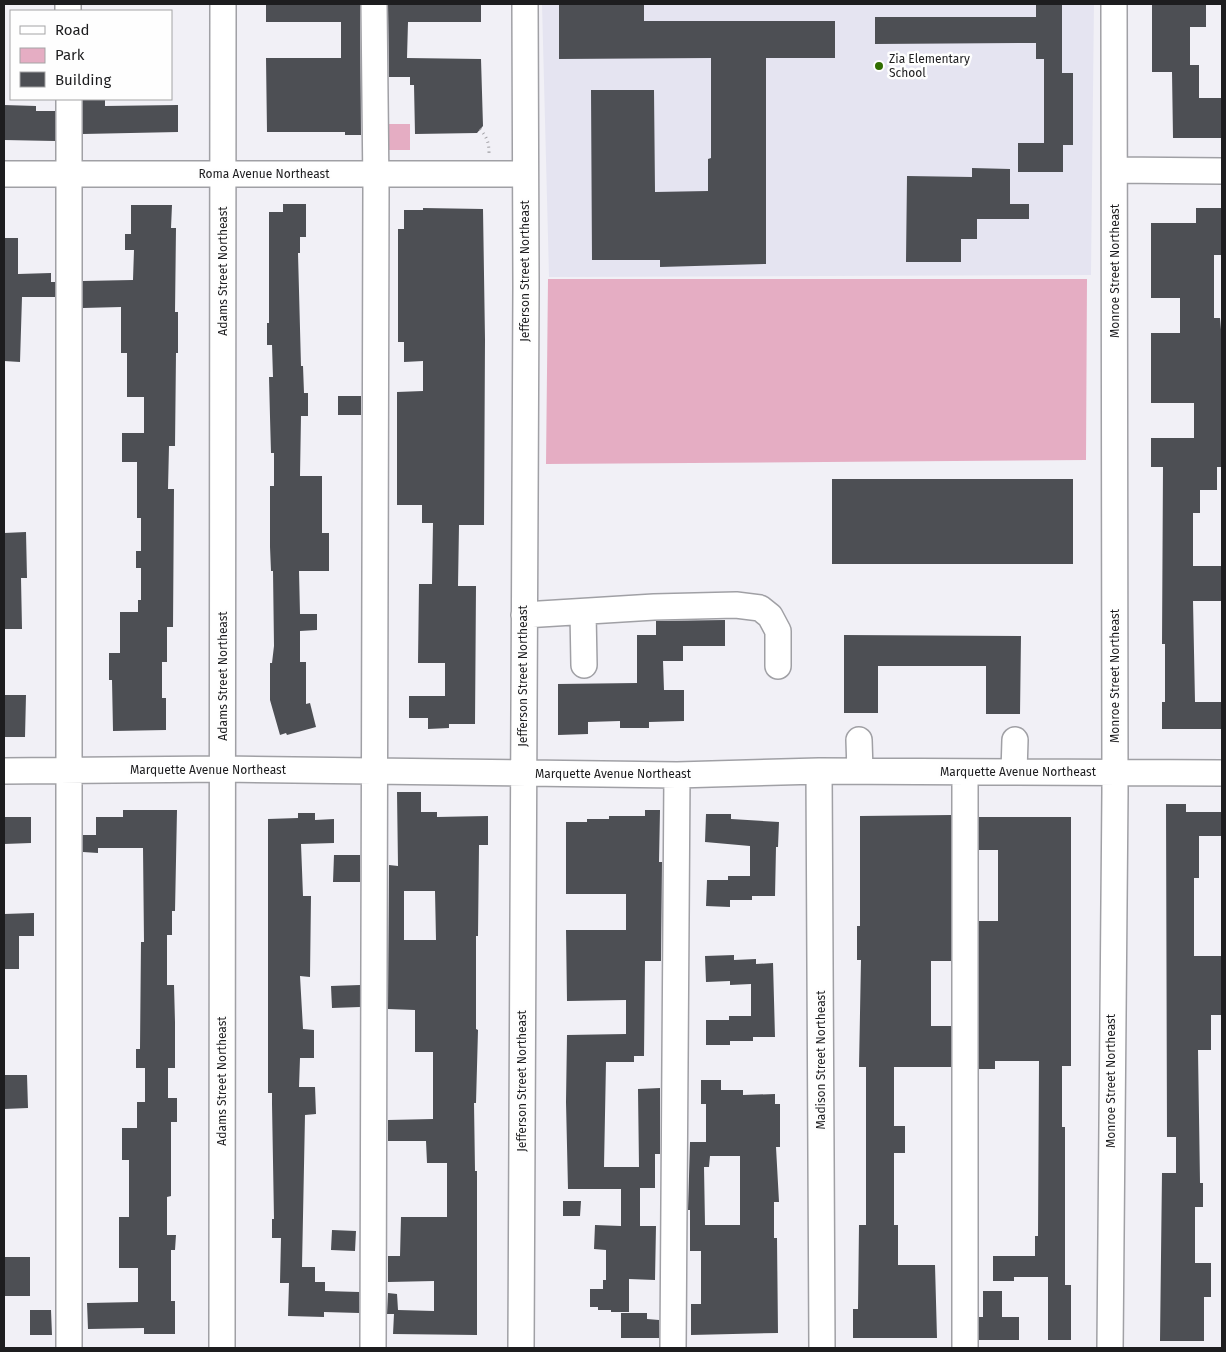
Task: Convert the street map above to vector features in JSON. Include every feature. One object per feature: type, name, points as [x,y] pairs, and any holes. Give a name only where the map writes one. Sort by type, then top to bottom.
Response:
[{"type":"street","name":"Adams Street Northeast","points":[[222,1348],[223,4]]},
{"type":"street","points":[[373,1348],[376,174],[374,4]]},
{"type":"street","name":"Jefferson Street Northeast","points":[[521,1348],[525,4]]},
{"type":"street","name":"Monroe Street Northeast","points":[[1110,1348],[1111,1039],[1115,820],[1114,4]]},
{"type":"street","points":[[69,100],[69,1348]]},
{"type":"street","points":[[1115,170],[1222,171]]},
{"type":"street","name":"Roma Avenue Northeast","points":[[4,174],[524,174]]},
{"type":"street","points":[[524,615],[736,605],[760,608],[770,616],[778,632],[778,666]]},
{"type":"street","points":[[584,612],[584,665]]},
{"type":"street","points":[[859,740],[860,772]]},
{"type":"street","points":[[1014,772],[1015,740]]},
{"type":"street","name":"Marquette Avenue Northeast","points":[[4,771],[223,769],[677,775],[820,772],[1014,772],[1058,762],[1115,773],[1222,773]]},
{"type":"street","name":"Madison Street Northeast","points":[[820,772],[822,1348]]},
{"type":"street","points":[[965,772],[965,1348]]},
{"type":"street","points":[[673,1348],[677,775]]},
{"type":"path","points":[[480,130],[485,135],[489,144],[489,159]]},
{"type":"shaded area","points":[[542,4],[1094,4],[1091,275],[549,277]]},
{"type":"green space","points":[[388,124],[410,124],[410,150],[388,150]]},
{"type":"green space","points":[[548,279],[1087,279],[1086,460],[546,464]]},
{"type":"building","points":[[266,4],[360,4],[361,135],[345,135],[345,132],[267,132],[266,58],[341,58],[341,22],[266,22]]},
{"type":"building","points":[[388,4],[481,4],[481,22],[408,22],[407,58],[481,59],[483,126],[477,133],[415,134],[414,85],[410,85],[410,77],[389,77]]},
{"type":"building","points":[[559,4],[644,4],[644,21],[835,21],[835,58],[766,58],[766,264],[660,267],[660,260],[592,260],[591,90],[654,90],[655,192],[708,191],[708,159],[711,158],[711,58],[559,59]]},
{"type":"building","points":[[1036,4],[1062,4],[1062,73],[1073,73],[1073,145],[1063,145],[1063,172],[1018,172],[1018,143],[1044,143],[1044,59],[1036,59],[1036,43],[875,44],[875,17],[1036,17]]},
{"type":"building","points":[[1152,4],[1206,4],[1206,27],[1190,27],[1190,65],[1199,65],[1199,98],[1222,98],[1222,138],[1173,138],[1172,72],[1152,72]]},
{"type":"building","points":[[83,100],[105,100],[105,106],[178,105],[178,132],[83,134]]},
{"type":"building","points":[[4,105],[36,106],[36,111],[55,111],[55,141],[4,140]]},
{"type":"building","points":[[972,168],[1010,169],[1010,204],[1029,204],[1029,219],[977,219],[977,239],[961,239],[961,262],[906,262],[907,176],[972,177]]},
{"type":"building","points":[[283,204],[306,204],[306,237],[300,237],[300,253],[298,253],[301,366],[303,366],[304,393],[308,393],[308,416],[301,416],[300,476],[322,476],[322,533],[329,533],[329,571],[299,571],[300,614],[317,614],[317,630],[300,631],[300,662],[306,662],[306,704],[310,703],[316,727],[287,735],[286,733],[280,735],[270,700],[270,663],[272,663],[274,646],[273,571],[271,571],[270,547],[270,486],[274,486],[274,453],[271,453],[269,377],[273,377],[272,345],[267,345],[267,323],[269,323],[269,212],[283,212]]},
{"type":"building","points":[[131,205],[172,205],[171,228],[176,228],[175,312],[178,312],[178,353],[176,353],[175,446],[169,446],[168,489],[174,489],[173,627],[167,627],[167,662],[162,662],[162,698],[166,698],[166,730],[113,731],[112,680],[109,680],[109,653],[120,653],[120,612],[138,612],[138,600],[141,600],[141,568],[136,568],[136,551],[141,551],[141,518],[137,518],[137,462],[122,462],[122,433],[144,433],[144,397],[127,397],[127,353],[121,353],[121,307],[83,308],[83,281],[133,280],[134,250],[125,250],[125,234],[131,234]]},
{"type":"building","points":[[423,208],[483,209],[485,339],[484,525],[459,525],[458,586],[476,586],[475,724],[449,724],[449,728],[428,729],[428,718],[409,718],[409,696],[445,696],[445,663],[418,663],[419,584],[432,584],[433,523],[422,523],[422,505],[397,505],[397,392],[423,391],[423,361],[404,362],[404,342],[398,342],[398,229],[404,229],[404,210],[423,210]]},
{"type":"building","points":[[1196,208],[1222,208],[1222,255],[1214,255],[1214,318],[1220,318],[1222,341],[1222,467],[1217,467],[1217,490],[1200,490],[1200,513],[1193,513],[1193,566],[1222,566],[1222,601],[1193,601],[1195,702],[1222,702],[1222,729],[1162,729],[1162,702],[1165,702],[1165,644],[1162,644],[1163,467],[1151,467],[1151,438],[1194,438],[1194,403],[1151,403],[1151,333],[1180,333],[1180,298],[1151,298],[1151,223],[1196,223]]},
{"type":"building","points":[[4,238],[18,238],[18,274],[51,273],[51,282],[55,282],[55,297],[22,297],[20,362],[4,361]]},
{"type":"building","points":[[338,396],[361,396],[361,415],[338,415]]},
{"type":"building","points":[[832,479],[1073,479],[1073,564],[832,564]]},
{"type":"building","points":[[26,532],[27,578],[21,578],[22,629],[4,629],[4,533]]},
{"type":"building","points":[[725,620],[725,646],[683,646],[683,661],[663,661],[664,690],[684,690],[684,721],[649,722],[649,728],[620,728],[620,721],[588,722],[588,734],[558,735],[558,684],[637,683],[637,635],[656,635],[656,621]]},
{"type":"building","points":[[844,635],[1021,636],[1020,714],[986,714],[986,666],[878,666],[878,713],[844,713]]},
{"type":"building","points":[[4,695],[26,695],[25,737],[4,737]]},
{"type":"building","points":[[397,792],[421,792],[421,812],[437,812],[437,817],[488,816],[488,845],[479,845],[478,936],[476,936],[476,1029],[478,1030],[476,1103],[474,1103],[475,1171],[477,1171],[477,1335],[393,1334],[394,1314],[387,1314],[388,1293],[397,1294],[398,1310],[434,1311],[434,1281],[388,1282],[388,1256],[400,1256],[401,1217],[447,1217],[447,1163],[427,1163],[426,1141],[388,1141],[388,1120],[433,1119],[433,1052],[415,1052],[415,1010],[388,1009],[389,865],[398,866]],"holes":[[[404,891],[435,891],[436,940],[404,940]]]},
{"type":"building","points":[[1166,804],[1186,804],[1186,812],[1222,812],[1222,836],[1199,836],[1199,878],[1194,878],[1194,956],[1222,956],[1222,1015],[1211,1015],[1211,1050],[1198,1050],[1200,1183],[1203,1183],[1203,1207],[1195,1207],[1195,1263],[1211,1263],[1211,1297],[1204,1297],[1204,1341],[1160,1341],[1162,1173],[1176,1173],[1176,1137],[1167,1137]]},
{"type":"building","points":[[123,810],[177,810],[175,911],[172,911],[172,935],[167,935],[167,985],[174,985],[175,1022],[175,1068],[168,1068],[168,1098],[177,1098],[177,1122],[171,1122],[171,1196],[167,1197],[167,1235],[176,1235],[175,1250],[171,1250],[171,1301],[175,1301],[175,1334],[144,1334],[144,1328],[88,1329],[87,1303],[138,1302],[138,1268],[119,1268],[119,1217],[129,1217],[129,1160],[122,1160],[122,1128],[137,1128],[137,1102],[145,1102],[145,1068],[136,1068],[136,1049],[140,1049],[141,942],[144,942],[143,848],[98,848],[98,853],[83,852],[83,835],[96,835],[96,817],[123,817]]},
{"type":"building","points":[[645,810],[660,810],[659,862],[662,862],[661,961],[645,961],[644,1056],[634,1056],[634,1062],[606,1062],[604,1167],[639,1167],[638,1089],[660,1088],[660,1154],[655,1154],[655,1188],[640,1188],[640,1226],[656,1226],[655,1280],[629,1279],[629,1312],[611,1312],[611,1310],[598,1310],[598,1307],[590,1307],[590,1289],[603,1289],[603,1280],[606,1280],[606,1250],[594,1249],[595,1225],[621,1226],[621,1189],[568,1189],[567,1035],[626,1034],[626,1000],[567,1001],[566,930],[626,930],[626,894],[566,894],[566,822],[587,822],[587,819],[609,819],[609,816],[645,816]]},
{"type":"building","points":[[298,813],[315,813],[315,820],[334,819],[334,843],[301,844],[303,896],[311,896],[310,977],[300,976],[303,1029],[314,1030],[314,1058],[300,1058],[299,1087],[315,1087],[316,1114],[305,1115],[302,1267],[315,1267],[315,1282],[325,1282],[325,1291],[359,1292],[359,1313],[324,1312],[324,1317],[288,1316],[289,1283],[280,1283],[281,1238],[272,1238],[272,1219],[274,1219],[272,1093],[268,1093],[268,819],[298,818]]},
{"type":"building","points":[[706,814],[731,814],[731,819],[779,822],[778,847],[776,847],[775,896],[752,896],[752,900],[730,900],[730,907],[706,906],[707,880],[728,880],[728,876],[750,876],[750,846],[705,842]]},
{"type":"building","points":[[951,815],[951,961],[931,961],[931,1026],[951,1026],[951,1067],[894,1067],[894,1126],[905,1126],[905,1153],[894,1153],[894,1225],[898,1225],[898,1265],[935,1265],[937,1338],[853,1338],[853,1309],[858,1309],[859,1225],[866,1225],[866,1067],[859,1067],[861,960],[857,960],[857,926],[860,926],[860,816]]},
{"type":"building","points":[[4,817],[31,817],[31,843],[4,844]]},
{"type":"building","points":[[979,817],[1071,817],[1071,1066],[1062,1066],[1062,1127],[1065,1127],[1065,1285],[1071,1285],[1071,1340],[1048,1340],[1048,1277],[1014,1277],[1014,1281],[993,1281],[993,1256],[1035,1256],[1035,1236],[1038,1236],[1039,1061],[995,1061],[995,1069],[979,1069],[979,921],[998,921],[998,850],[979,850]]},
{"type":"building","points":[[334,855],[360,855],[360,882],[333,882]]},
{"type":"building","points":[[34,913],[34,936],[19,936],[19,969],[4,969],[4,914]]},
{"type":"building","points":[[734,955],[734,960],[756,959],[756,964],[773,963],[775,1037],[753,1037],[753,1041],[730,1041],[730,1045],[706,1045],[706,1020],[729,1020],[729,1016],[751,1016],[751,984],[730,985],[730,981],[706,982],[705,956]]},
{"type":"building","points":[[360,985],[360,1007],[332,1008],[331,986]]},
{"type":"building","points":[[4,1075],[27,1075],[28,1108],[4,1109]]},
{"type":"building","points":[[701,1080],[721,1080],[721,1090],[743,1090],[743,1095],[775,1094],[775,1104],[780,1104],[780,1147],[776,1147],[779,1202],[774,1202],[774,1238],[777,1238],[778,1333],[691,1335],[691,1304],[701,1304],[701,1251],[690,1251],[690,1210],[688,1210],[690,1142],[706,1142],[706,1104],[701,1104]],"holes":[[[710,1156],[740,1156],[740,1225],[705,1225],[704,1167],[709,1167]]]},
{"type":"building","points":[[563,1201],[581,1201],[580,1216],[563,1216]]},
{"type":"building","points":[[332,1230],[356,1231],[355,1251],[331,1250]]},
{"type":"building","points":[[4,1257],[30,1257],[30,1296],[4,1296]]},
{"type":"building","points":[[983,1291],[1002,1291],[1002,1317],[1019,1317],[1019,1340],[979,1340],[979,1317],[983,1317]]},
{"type":"building","points":[[30,1310],[51,1310],[52,1335],[30,1335]]},
{"type":"building","points":[[621,1313],[647,1313],[647,1319],[659,1320],[659,1338],[621,1338]]},
{"type":"place","name":"Zia Elementary School","points":[[879,66]]}]
